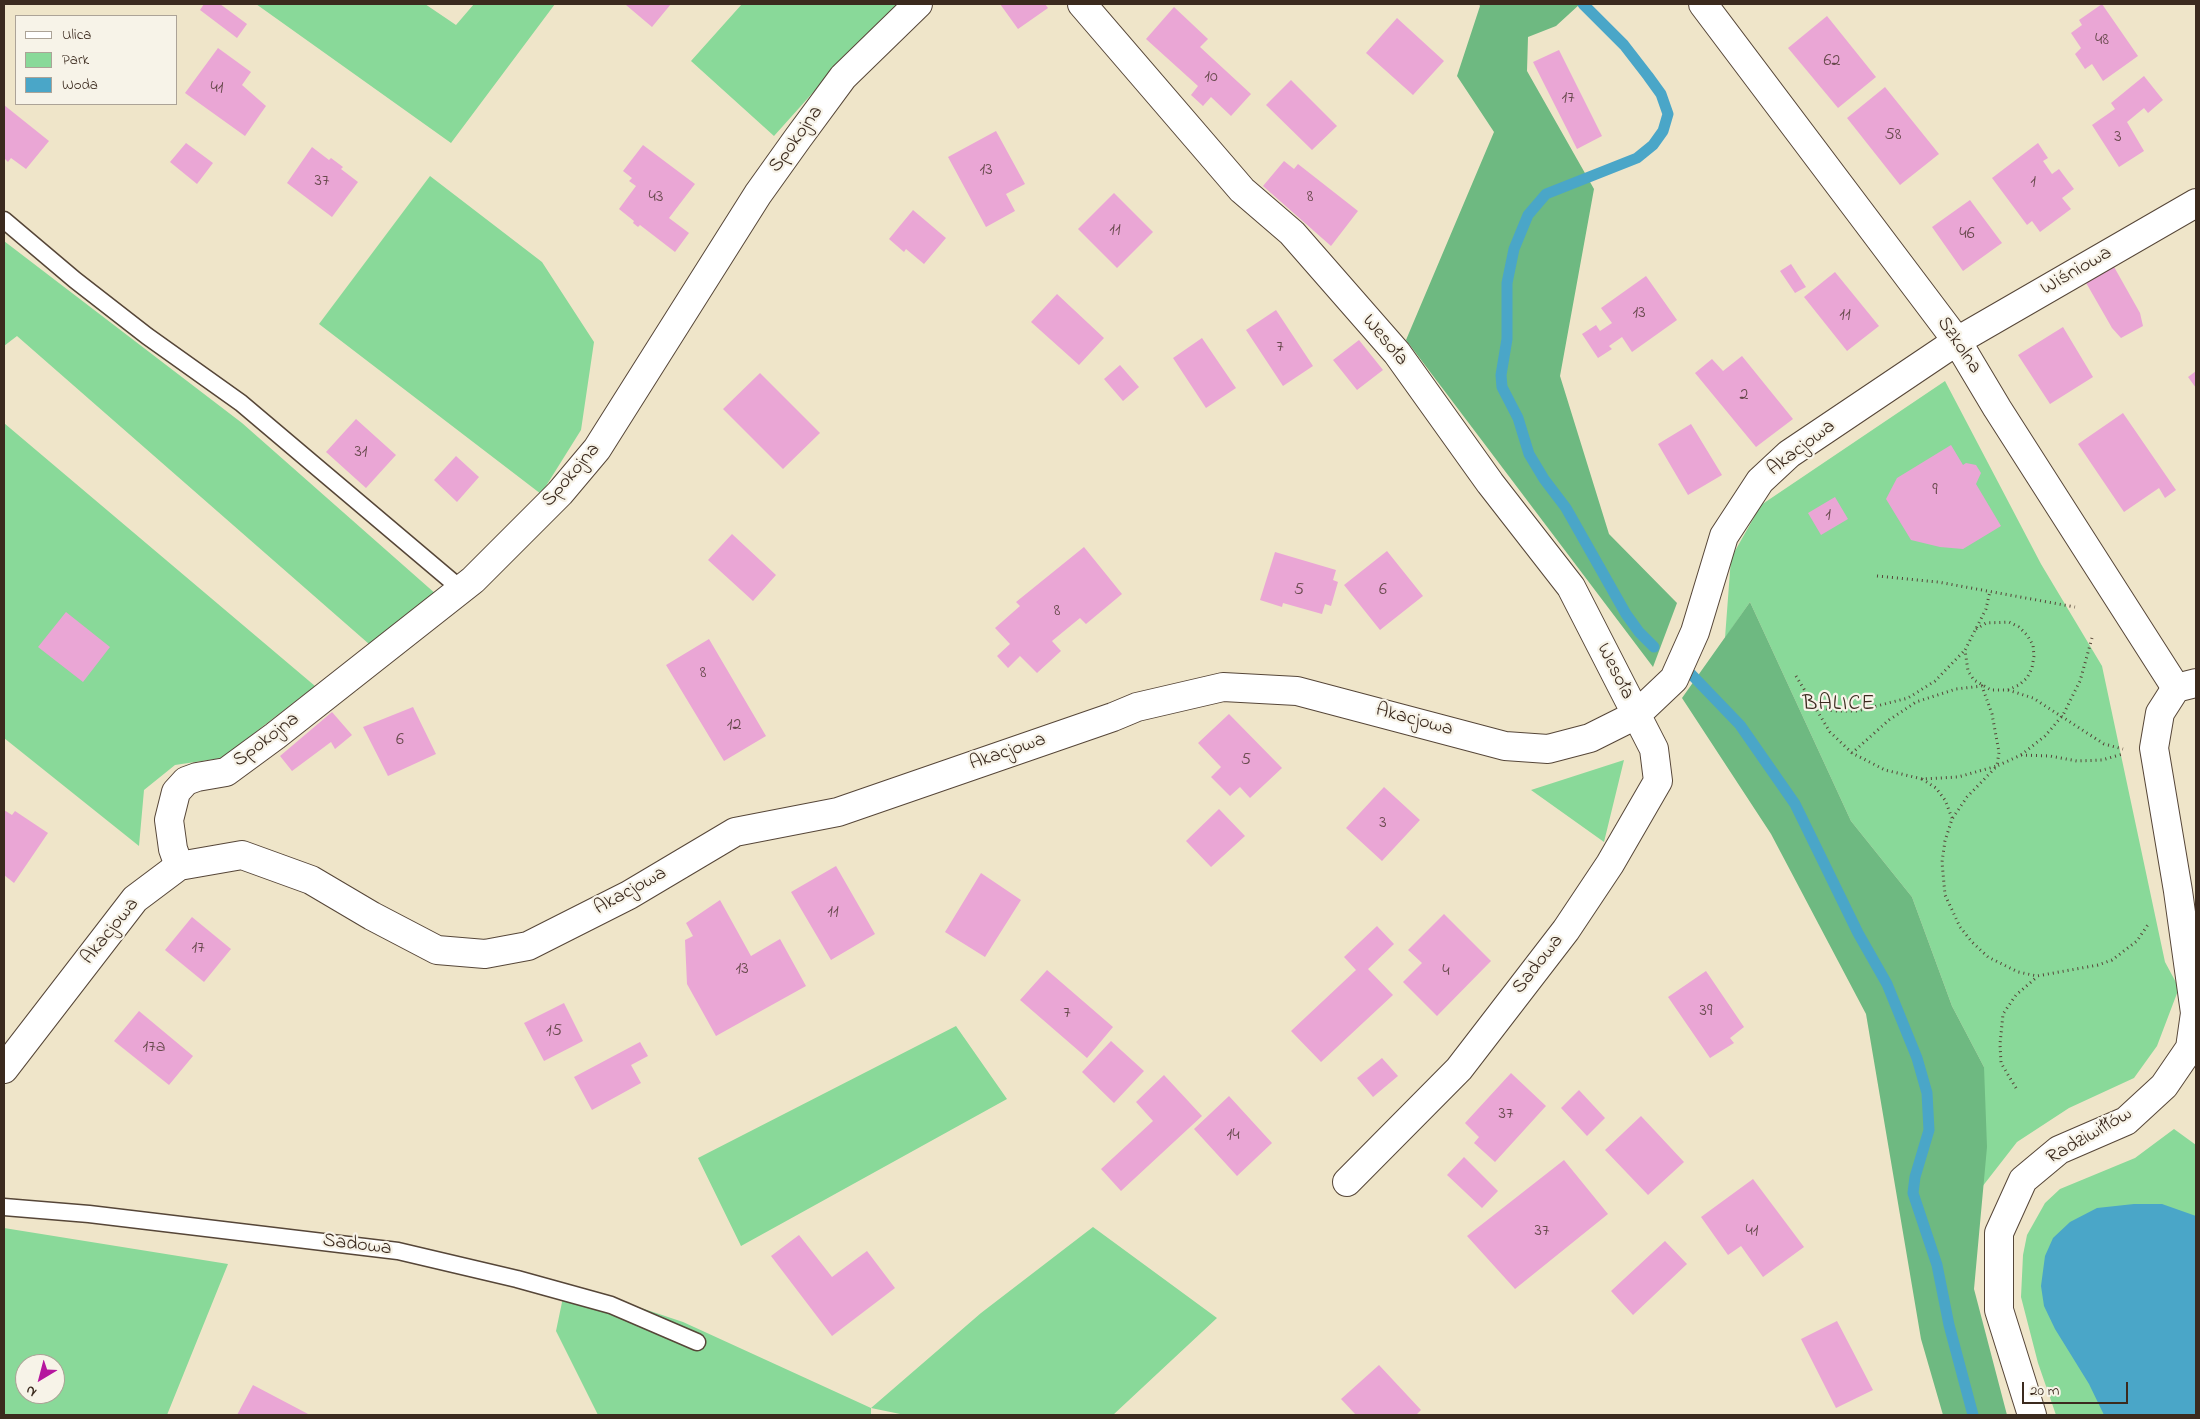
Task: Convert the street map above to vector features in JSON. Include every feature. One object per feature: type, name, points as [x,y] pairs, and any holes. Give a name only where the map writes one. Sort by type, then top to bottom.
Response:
[{"type":"street","name":"Spokojna","points":[[179,866],[173,849],[169,820],[176,792],[186,781],[226,772],[276,736],[473,580],[560,493],[597,449],[764,186],[844,77],[918,4]]},
{"type":"street","name":"Wesoła","points":[[1082,4],[1242,190],[1292,233],[1397,353],[1490,483],[1571,587],[1636,715]]},
{"type":"street","name":"Szkolna","points":[[1703,4],[1957,341],[1997,408],[2186,685]]},
{"type":"street","name":"Wiśniowa","points":[[1957,341],[2196,203]]},
{"type":"street","name":"Akacjowa","points":[[4,1069],[135,899],[179,866],[242,856],[311,880],[372,916],[437,950],[485,954],[528,946],[629,896],[735,832],[838,812],[1137,707],[1224,687],[1297,691],[1505,746],[1548,748],[1590,738],[1636,715],[1674,679],[1696,632],[1724,536],[1760,481],[1789,454],[1957,341]]},
{"type":"street","name":"Radziwiłłów","points":[[2032,1415],[1998,1310],[1999,1233],[2023,1180],[2059,1150],[2126,1120],[2164,1086],[2190,1048],[2195,1013],[2178,892],[2154,748],[2160,713],[2186,685]]},
{"type":"street","name":"Sadowa","points":[[1347,1182],[1458,1070],[1566,930],[1610,864],[1658,781],[1654,749],[1636,715]]},
{"type":"lane","points":[[4,220],[126,319],[241,403],[462,589]]},
{"type":"lane","name":"Sadowa","points":[[4,1207],[89,1214],[398,1251],[517,1279],[612,1305],[697,1342]]},
{"type":"path","points":[[1877,576],[1938,582],[2075,606]]},
{"type":"path","points":[[1811,704],[1833,710],[1857,711],[1908,698],[1935,681],[1965,650],[1986,608],[1990,591]]},
{"type":"path","points":[[1965,650],[1968,671],[1974,680],[1982,686],[1999,691],[2008,690],[2019,685],[2027,678],[2032,668],[2033,645],[2019,627],[2009,622],[1986,623],[1976,629]]},
{"type":"path","points":[[1796,676],[1811,704],[1830,732],[1852,753],[1885,770],[1922,779],[1958,777],[1997,766],[2021,755],[2045,736],[2063,715],[2080,681],[2092,638]]},
{"type":"path","points":[[1852,753],[1889,720],[1916,702],[1956,689],[1982,686]]},
{"type":"path","points":[[1982,686],[1992,714],[1999,752],[1997,766],[1967,797],[1952,819],[1945,841],[1942,878],[1946,895],[1960,927],[1972,942],[1988,957],[2018,972],[2037,976],[2098,965],[2112,960],[2125,952],[2137,941],[2157,913],[2178,892]]},
{"type":"path","points":[[2008,690],[2033,698],[2063,715],[2078,728],[2104,744],[2124,749]]},
{"type":"path","points":[[2021,755],[2050,756],[2077,761],[2102,760],[2125,754]]},
{"type":"path","points":[[1922,779],[1936,788],[1945,800],[1952,819]]},
{"type":"path","points":[[2016,1088],[2001,1063],[2000,1044],[2003,1014],[2016,996],[2037,976]]},
{"type":"green space","points":[[256,4],[425,4],[456,25],[474,4],[555,4],[451,143]]},
{"type":"green space","points":[[742,4],[903,4],[852,49],[774,136],[691,61]]},
{"type":"green space","points":[[1479,4],[1580,4],[1556,26],[1528,37],[1527,71],[1594,189],[1560,376],[1609,534],[1677,603],[1653,667],[1406,340],[1494,132],[1457,76],[1480,6]]},
{"type":"green space","points":[[430,176],[542,262],[594,342],[581,430],[541,494],[319,324]]},
{"type":"green space","points":[[4,241],[242,423],[437,595],[369,644],[17,336],[4,346]]},
{"type":"green space","points":[[1945,381],[2041,564],[2102,666],[2165,962],[2179,988],[2157,1046],[2134,1078],[2069,1108],[2017,1142],[1982,1187],[1984,1067],[1952,1006],[1912,897],[1851,821],[1750,602],[1725,638],[1731,558],[1761,505]]},
{"type":"green space","points":[[4,423],[315,686],[222,758],[175,765],[144,790],[139,846],[4,738]]},
{"type":"green space","points":[[1750,602],[1851,821],[1912,897],[1952,1006],[1984,1067],[1987,1147],[1974,1289],[2007,1415],[1943,1415],[1921,1339],[1866,1014],[1771,834],[1682,698]]},
{"type":"green space","points":[[1624,760],[1604,842],[1531,790]]},
{"type":"green space","points":[[956,1026],[1007,1099],[741,1246],[698,1158]]},
{"type":"green space","points":[[2174,1129],[2196,1145],[2196,1415],[2056,1415],[2038,1363],[2021,1297],[2023,1255],[2027,1235],[2045,1203],[2060,1189],[2135,1158]]},
{"type":"green space","points":[[1093,1227],[1217,1318],[1113,1415],[905,1415],[871,1408],[981,1313]]},
{"type":"green space","points":[[4,1228],[228,1264],[167,1415],[4,1415]]},
{"type":"green space","points":[[566,1283],[683,1322],[871,1408],[871,1415],[598,1415],[556,1331]]},
{"type":"water","points":[[2134,1204],[2162,1204],[2196,1216],[2196,1415],[2104,1415],[2089,1384],[2055,1329],[2044,1306],[2041,1286],[2045,1256],[2053,1238],[2070,1222],[2097,1208]]},
{"type":"building","points":[[204,4],[220,4],[247,24],[237,38],[200,10]]},
{"type":"building","points":[[627,4],[671,4],[652,27]]},
{"type":"building","points":[[1000,4],[1045,4],[1048,8],[1018,29]]},
{"type":"building","points":[[2102,4],[2138,56],[2103,81],[2092,64],[2085,69],[2075,54],[2081,48],[2071,33],[2082,25],[2079,20]]},
{"type":"building","points":[[1174,7],[1208,39],[1200,47],[1251,94],[1231,116],[1211,97],[1203,106],[1191,95],[1198,86],[1146,39]]},
{"type":"building","points":[[1827,16],[1876,77],[1838,108],[1788,48]]},
{"type":"building","points":[[1397,18],[1444,61],[1413,95],[1366,53]]},
{"type":"building","points":[[218,48],[251,72],[242,85],[266,106],[245,136],[185,93]]},
{"type":"building","points":[[1559,50],[1602,136],[1577,149],[1533,62]]},
{"type":"building","points":[[2144,76],[2163,100],[2148,113],[2144,108],[2127,122],[2144,151],[2119,167],[2092,125],[2115,109],[2111,103]]},
{"type":"building","points":[[1291,80],[1337,126],[1312,150],[1266,105]]},
{"type":"building","points":[[1885,87],[1939,154],[1900,185],[1847,118]]},
{"type":"building","points":[[4,105],[49,141],[26,169],[11,158],[8,162],[4,158]]},
{"type":"building","points":[[996,131],[1025,184],[1006,194],[1015,211],[986,227],[948,157]]},
{"type":"building","points":[[186,143],[213,163],[197,184],[170,162]]},
{"type":"building","points":[[2038,143],[2048,158],[2043,161],[2052,174],[2059,169],[2074,189],[2062,198],[2071,209],[2040,232],[2032,221],[2027,225],[1992,178]]},
{"type":"building","points":[[643,145],[695,184],[669,218],[689,233],[675,252],[640,225],[638,227],[633,223],[634,221],[619,209],[636,186],[629,181],[632,178],[623,171]]},
{"type":"building","points":[[312,147],[329,160],[331,158],[343,167],[341,169],[358,182],[332,217],[287,183]]},
{"type":"building","points":[[1284,161],[1294,169],[1298,164],[1358,211],[1331,246],[1263,186]]},
{"type":"building","points":[[1114,193],[1153,232],[1117,268],[1078,229]]},
{"type":"building","points":[[1970,200],[2002,243],[1963,271],[1932,227]]},
{"type":"building","points":[[913,210],[946,238],[924,264],[906,249],[904,252],[889,239]]},
{"type":"building","points":[[1791,264],[1806,287],[1795,293],[1780,271]]},
{"type":"building","points":[[2113,265],[2140,313],[2143,326],[2121,338],[2112,328],[2085,281]]},
{"type":"building","points":[[1835,272],[1879,326],[1847,351],[1804,297]]},
{"type":"building","points":[[1646,276],[1677,320],[1632,352],[1622,337],[1609,346],[1612,349],[1598,358],[1582,334],[1596,325],[1600,331],[1612,323],[1601,308]]},
{"type":"building","points":[[1057,294],[1104,338],[1079,365],[1031,322]]},
{"type":"building","points":[[1276,310],[1313,366],[1283,386],[1246,330]]},
{"type":"building","points":[[2063,327],[2093,377],[2050,404],[2018,355]]},
{"type":"building","points":[[1202,338],[1236,388],[1206,408],[1173,358]]},
{"type":"building","points":[[1359,340],[1383,370],[1357,390],[1333,360]]},
{"type":"building","points":[[1742,356],[1793,419],[1756,447],[1695,373],[1712,359],[1723,371]]},
{"type":"building","points":[[1120,365],[1139,387],[1123,401],[1104,379]]},
{"type":"building","points":[[2196,371],[2196,388],[2188,377]]},
{"type":"building","points":[[760,373],[820,433],[783,469],[723,409]]},
{"type":"building","points":[[2123,413],[2176,490],[2165,498],[2159,488],[2124,512],[2078,444]]},
{"type":"building","points":[[356,419],[396,455],[366,488],[326,452]]},
{"type":"building","points":[[1691,424],[1722,475],[1688,495],[1658,444]]},
{"type":"building","points":[[1951,445],[1963,465],[1966,463],[1976,465],[1981,473],[1976,484],[2001,526],[1963,549],[1940,547],[1911,540],[1886,499],[1897,478]]},
{"type":"building","points":[[456,456],[479,477],[457,502],[434,480]]},
{"type":"building","points":[[1835,497],[1848,519],[1821,535],[1808,513]]},
{"type":"building","points":[[732,534],[776,575],[753,601],[708,560]]},
{"type":"building","points":[[1084,547],[1122,594],[1086,624],[1080,618],[1052,641],[1061,651],[1037,673],[1020,656],[1008,668],[997,656],[1010,644],[995,628],[1020,606],[1016,602]]},
{"type":"building","points":[[1387,551],[1423,596],[1380,630],[1344,585]]},
{"type":"building","points":[[1275,552],[1336,570],[1333,580],[1338,582],[1331,606],[1325,604],[1322,614],[1283,603],[1282,607],[1260,600]]},
{"type":"building","points":[[66,612],[110,647],[83,682],[38,647]]},
{"type":"building","points":[[709,639],[766,736],[724,761],[666,665]]},
{"type":"building","points":[[413,707],[436,754],[388,776],[363,727]]},
{"type":"building","points":[[332,712],[352,735],[335,749],[331,742],[292,771],[280,756]]},
{"type":"building","points":[[1229,714],[1282,768],[1250,798],[1240,787],[1230,796],[1211,777],[1221,767],[1198,743]]},
{"type":"building","points":[[1384,787],[1420,820],[1382,861],[1346,828]]},
{"type":"building","points":[[1219,809],[1245,836],[1211,867],[1186,841]]},
{"type":"building","points":[[4,810],[12,815],[15,811],[48,833],[14,883],[4,875]]},
{"type":"building","points":[[836,866],[875,934],[831,960],[791,892]]},
{"type":"building","points":[[981,873],[1021,900],[985,957],[945,932]]},
{"type":"building","points":[[720,900],[751,956],[780,939],[806,986],[716,1036],[687,984],[685,940],[693,936],[686,923]]},
{"type":"building","points":[[1444,914],[1491,961],[1437,1016],[1403,982],[1422,963],[1408,950]]},
{"type":"building","points":[[192,917],[231,949],[204,982],[165,950]]},
{"type":"building","points":[[1377,926],[1394,944],[1368,969],[1393,995],[1321,1062],[1291,1031],[1356,970],[1344,957]]},
{"type":"building","points":[[1047,970],[1113,1027],[1087,1058],[1020,1000]]},
{"type":"building","points":[[1706,971],[1744,1027],[1730,1038],[1734,1043],[1710,1058],[1668,997]]},
{"type":"building","points":[[564,1003],[583,1041],[544,1061],[524,1023]]},
{"type":"building","points":[[139,1011],[193,1056],[169,1085],[114,1041]]},
{"type":"building","points":[[1111,1041],[1144,1071],[1114,1103],[1082,1072]]},
{"type":"building","points":[[640,1042],[648,1056],[631,1065],[641,1083],[592,1110],[574,1077]]},
{"type":"building","points":[[1382,1058],[1398,1076],[1373,1097],[1357,1078]]},
{"type":"building","points":[[1511,1073],[1546,1106],[1495,1162],[1474,1143],[1479,1137],[1465,1123]]},
{"type":"building","points":[[1164,1075],[1202,1116],[1121,1191],[1101,1169],[1153,1121],[1136,1102]]},
{"type":"building","points":[[1579,1090],[1605,1118],[1587,1136],[1561,1108]]},
{"type":"building","points":[[1229,1096],[1272,1143],[1237,1176],[1194,1129]]},
{"type":"building","points":[[1641,1116],[1684,1162],[1648,1195],[1605,1150]]},
{"type":"building","points":[[1464,1157],[1498,1191],[1482,1208],[1447,1175]]},
{"type":"building","points":[[1564,1160],[1608,1214],[1515,1289],[1467,1236]]},
{"type":"building","points":[[1753,1179],[1804,1247],[1763,1277],[1741,1246],[1728,1255],[1701,1217]]},
{"type":"building","points":[[799,1235],[832,1277],[867,1251],[895,1288],[832,1336],[771,1256]]},
{"type":"building","points":[[1665,1241],[1687,1264],[1633,1315],[1611,1291]]},
{"type":"building","points":[[1837,1321],[1873,1390],[1836,1408],[1801,1339]]},
{"type":"building","points":[[1379,1365],[1421,1410],[1416,1415],[1356,1415],[1341,1399]]},
{"type":"building","points":[[253,1385],[310,1415],[237,1415]]},
{"type":"waterway","points":[[1583,4],[1624,45],[1648,76],[1661,94],[1668,114],[1663,131],[1653,145],[1637,158],[1546,194],[1528,215],[1514,249],[1507,283],[1507,339],[1501,375],[1502,387],[1518,418],[1529,454],[1544,479],[1566,508],[1626,614],[1639,632],[1654,647]]},
{"type":"waterway","points":[[1691,674],[1740,725],[1795,804],[1858,933],[1887,984],[1917,1058],[1927,1093],[1929,1130],[1915,1177],[1913,1193],[1937,1265],[1949,1325],[1973,1415]]},
{"type":"district","name":"BALICE","points":[[1839,705]]}]
